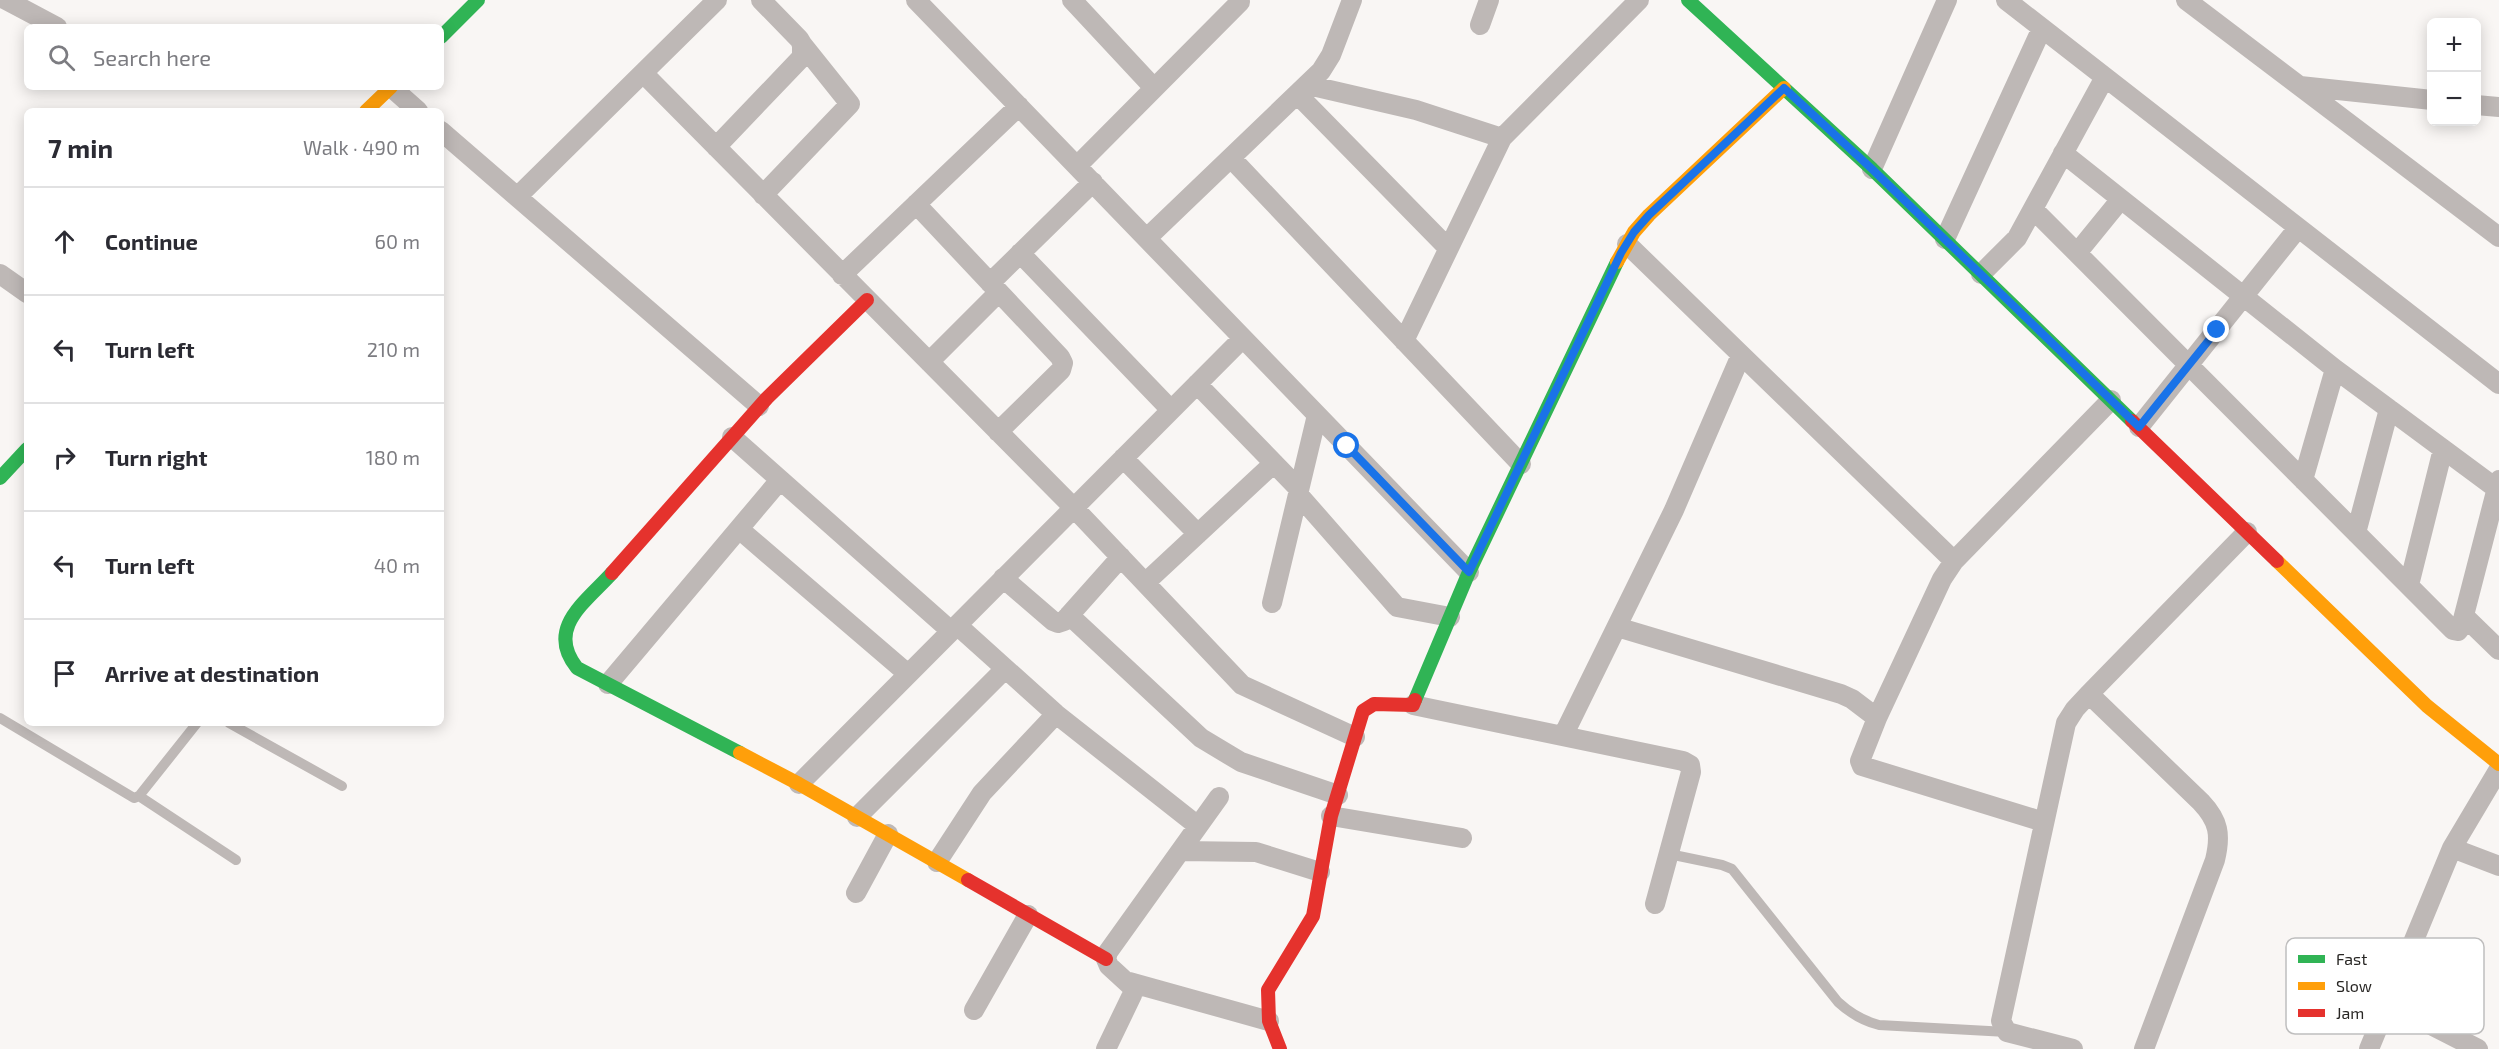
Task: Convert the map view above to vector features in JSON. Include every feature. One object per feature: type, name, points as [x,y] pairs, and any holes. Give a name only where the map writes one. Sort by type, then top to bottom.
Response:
[{"type":"street","points":[[444,34],[478,0]]},
{"type":"street","points":[[518,197],[717,0]]},
{"type":"street","points":[[761,0],[802,44],[850,104],[763,195]]},
{"type":"street","points":[[916,0],[1469,572]]},
{"type":"street","points":[[1072,0],[1154,88]]},
{"type":"street","points":[[1146,238],[1322,71],[1331,55],[1352,0]]},
{"type":"street","points":[[1480,25],[1490,0]]},
{"type":"street","points":[[1404,340],[1502,138],[1639,0]]},
{"type":"street","points":[[1688,0],[1872,169],[2427,706],[2499,764]]},
{"type":"street","points":[[1872,169],[1947,0]]},
{"type":"street","points":[[2006,0],[2499,384]]},
{"type":"street","points":[[2186,0],[2499,237]]},
{"type":"street","points":[[12,1],[52,24]]},
{"type":"street","points":[[1077,166],[1240,2]]},
{"type":"street","points":[[1945,239],[2042,28]]},
{"type":"street","points":[[716,147],[802,57],[802,44]]},
{"type":"street","points":[[644,74],[1074,508],[1242,685],[1355,737]]},
{"type":"street","points":[[1981,274],[2017,238],[2105,77]]},
{"type":"street","points":[[2300,86],[2427,99]]},
{"type":"street","points":[[1413,705],[1469,572],[1627,244],[1649,215],[1784,88]]},
{"type":"street","points":[[369,108],[388,90]]},
{"type":"street","points":[[394,90],[415,108]]},
{"type":"street","points":[[1303,90],[1416,110],[1502,138]]},
{"type":"street","points":[[1303,90],[1448,248]]},
{"type":"street","points":[[2481,105],[2499,107]]},
{"type":"street","points":[[842,275],[1019,106]]},
{"type":"street","points":[[444,134],[759,406]]},
{"type":"street","points":[[2033,209],[2453,630],[2458,631],[2461,627],[2498,485],[2443,449],[2336,369],[2063,153]]},
{"type":"street","points":[[1232,158],[1521,464]]},
{"type":"street","points":[[929,362],[995,288],[1020,253],[1093,182]]},
{"type":"street","points":[[2077,253],[2121,199]]},
{"type":"street","points":[[916,204],[1060,357],[1063,363],[1061,370],[998,432]]},
{"type":"street","points":[[2139,427],[2298,228]]},
{"type":"street","points":[[1627,244],[1954,561]]},
{"type":"street","points":[[1020,253],[1171,410]]},
{"type":"street","points":[[0,274],[24,291]]},
{"type":"street","points":[[867,300],[759,406],[568,622],[563,632],[563,642],[570,660],[577,668],[799,784],[1106,959],[1109,966],[1133,988],[1132,995],[1107,1049]]},
{"type":"street","points":[[799,784],[1243,338]]},
{"type":"street","points":[[1563,736],[1674,510],[1741,355]]},
{"type":"street","points":[[2304,480],[2336,369]]},
{"type":"street","points":[[1197,384],[1274,463],[1397,607],[1450,617]]},
{"type":"street","points":[[2044,822],[1862,766],[1860,761],[1877,718],[1942,579],[1954,561],[2111,400]]},
{"type":"street","points":[[2356,533],[2389,409]]},
{"type":"street","points":[[1272,603],[1317,415]]},
{"type":"street","points":[[732,437],[1056,714],[1198,826]]},
{"type":"street","points":[[2409,585],[2443,449]]},
{"type":"street","points":[[0,478],[24,452]]},
{"type":"street","points":[[1123,458],[1198,534]]},
{"type":"street","points":[[1145,583],[1274,463]]},
{"type":"street","points":[[608,684],[780,480]]},
{"type":"street","points":[[739,529],[908,674]]},
{"type":"street","points":[[2073,1049],[2007,1032],[2001,1021],[2066,723],[2075,708],[2247,532]]},
{"type":"street","points":[[1003,578],[1058,623],[1064,621],[1121,558]]},
{"type":"street","points":[[1069,615],[1202,738],[1241,762],[1338,795]]},
{"type":"street","points":[[2464,616],[2499,650]]},
{"type":"street","points":[[1617,627],[1840,694],[1858,703],[1877,718]]},
{"type":"street","points":[[857,817],[1005,669]]},
{"type":"street","points":[[2089,694],[2201,802],[2212,814],[2219,828],[2216,860],[2144,1049]]},
{"type":"street","points":[[1280,1049],[1269,1021],[1268,990],[1313,916],[1331,816],[1363,711],[1368,705],[1377,703],[1405,707],[1413,705],[1683,761],[1690,765],[1655,904]]},
{"type":"street","points":[[937,862],[982,793],[1056,714]]},
{"type":"street","points":[[2415,938],[2452,848],[2499,769]]},
{"type":"street","points":[[1106,959],[1219,797]]},
{"type":"street","points":[[1331,816],[1462,838]]},
{"type":"street","points":[[856,893],[888,834]]},
{"type":"street","points":[[2452,848],[2499,866]]},
{"type":"street","points":[[1181,851],[1257,852],[1320,872]]},
{"type":"street","points":[[974,1010],[1029,915]]},
{"type":"street","points":[[1129,982],[1269,1021]]},
{"type":"street","points":[[2154,1024],[2160,1049]]},
{"type":"street","points":[[2370,1049],[2376,1034]]},
{"type":"street","points":[[2449,1034],[2478,1049]]},
{"type":"lane","points":[[0,718],[130,797],[139,796],[236,860]]},
{"type":"lane","points":[[139,796],[195,726]]},
{"type":"lane","points":[[234,726],[342,786]]},
{"type":"lane","points":[[1669,854],[1732,869],[1838,1002],[1865,1021],[1879,1025],[2007,1032]]},
{"type":"traffic: fast","points":[[444,34],[478,0]]},
{"type":"traffic: fast","points":[[1688,0],[1872,169],[2132,421]]},
{"type":"traffic: fast","points":[[1415,700],[1469,572],[1617,262]]},
{"type":"traffic: fast","points":[[0,478],[24,452]]},
{"type":"traffic: fast","points":[[612,573],[581,605],[567,628],[565,640],[568,654],[577,668],[740,753]]},
{"type":"traffic: slow","points":[[1617,262],[1634,232],[1649,215],[1784,88]]},
{"type":"traffic: slow","points":[[369,108],[388,90]]},
{"type":"traffic: slow","points":[[2277,561],[2427,706],[2499,764]]},
{"type":"traffic: slow","points":[[740,753],[968,880]]},
{"type":"traffic: jam","points":[[612,573],[767,398],[867,300]]},
{"type":"traffic: jam","points":[[2132,421],[2277,561]]},
{"type":"traffic: jam","points":[[1280,1049],[1269,1021],[1268,990],[1313,916],[1331,816],[1363,711],[1374,704],[1413,705],[1415,700]]},
{"type":"traffic: jam","points":[[968,880],[1106,959]]},
{"type":"route","points":[[1347,446],[1469,572],[1621,253],[1634,232],[1649,215],[1784,88],[1872,169],[2139,427],[2217,330]]}]
